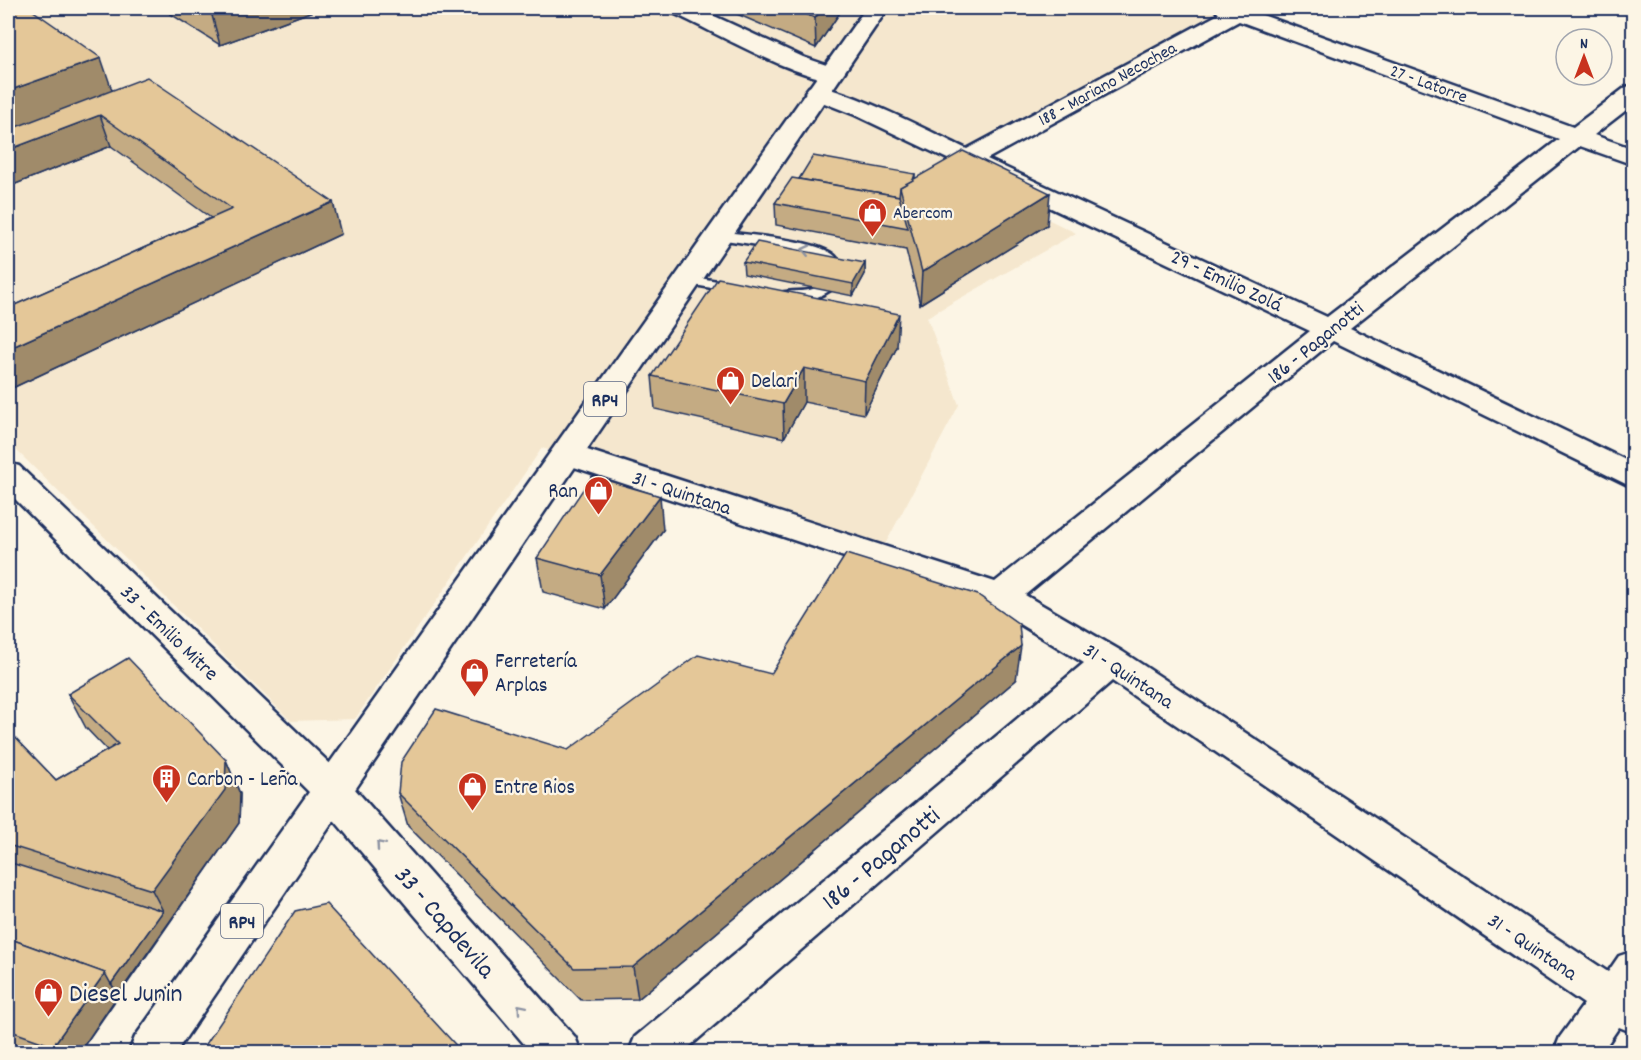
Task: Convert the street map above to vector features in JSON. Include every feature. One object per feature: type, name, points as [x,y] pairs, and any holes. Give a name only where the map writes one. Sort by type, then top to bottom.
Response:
[{"type":"street","name":"29 - Emilio Zolá","points":[[681,8],[795,62],[863,110],[1330,329],[1634,477]]},
{"type":"street","name":"RP4","points":[[151,1053],[717,235],[877,8]]},
{"type":"street","name":"27 - Latorre","points":[[1235,9],[1634,158]]},
{"type":"street","name":"188 - Mariano Necochea","points":[[968,159],[1235,9]]},
{"type":"street","name":"186 - Paganotti","points":[[1000,596],[1330,329],[1634,92]]},
{"type":"street","name":"31 - Quintana","points":[[567,454],[1000,596],[1110,662],[1627,994]]},
{"type":"street","name":"33 - Emilio Mitre","points":[[8,474],[332,790]]},
{"type":"street","name":"186 - Paganotti","points":[[651,1053],[1110,662]]},
{"type":"street","name":"33 - Capdevila","points":[[332,790],[559,1053]]},
{"type":"street","points":[[1576,1053],[1627,994]]},
{"type":"lane","points":[[687,280],[791,297],[812,296],[829,288],[837,277],[836,266],[826,256],[809,250],[717,235]]},
{"type":"shaded area","points":[[8,8],[1226,8],[942,167],[1076,233],[927,317],[959,405],[880,554],[542,448],[355,719],[291,721],[8,442]]},
{"type":"building","points":[[8,8],[29,8],[101,58],[8,91]]},
{"type":"building","points":[[790,8],[823,8],[815,18]]},
{"type":"building","points":[[147,77],[333,202],[8,349],[8,308],[232,209],[100,115],[8,150],[8,130]]},
{"type":"building","points":[[963,151],[1050,193],[922,272],[900,187]]},
{"type":"building","points":[[813,156],[915,174],[913,180],[900,187],[899,196],[799,179]]},
{"type":"building","points":[[792,178],[899,196],[908,228],[775,203]]},
{"type":"building","points":[[757,242],[865,263],[853,284],[743,262]]},
{"type":"building","points":[[718,278],[899,314],[865,381],[804,368],[783,404],[652,376]]},
{"type":"building","points":[[592,476],[660,496],[600,575],[537,558]]},
{"type":"building","points":[[846,554],[978,595],[1019,624],[1021,646],[633,967],[574,968],[398,793],[401,762],[436,709],[568,750],[698,655],[771,674]]},
{"type":"building","name":"Carbon - Leña","points":[[128,658],[226,760],[225,790],[152,890],[8,845],[8,730],[56,780],[118,744],[68,694]]},
{"type":"building","points":[[8,862],[163,911],[111,984],[105,973],[8,938]]},
{"type":"building","points":[[326,904],[463,1053],[200,1053],[295,911]]},
{"type":"building","points":[[8,938],[105,973],[53,1046],[8,1030]]},
{"type":"place","name":"Abercom","points":[[872,238]]},
{"type":"place","name":"Delari","points":[[730,406]]},
{"type":"place","name":"Ran","points":[[599,516]]},
{"type":"place","name":"Ferretería Arplas","points":[[474,698]]},
{"type":"place","name":"Carbon - Leña","points":[[166,804]]},
{"type":"place","name":"Entre Rios","points":[[473,812]]},
{"type":"place","name":"Diesel Junin","points":[[48,1018]]}]
